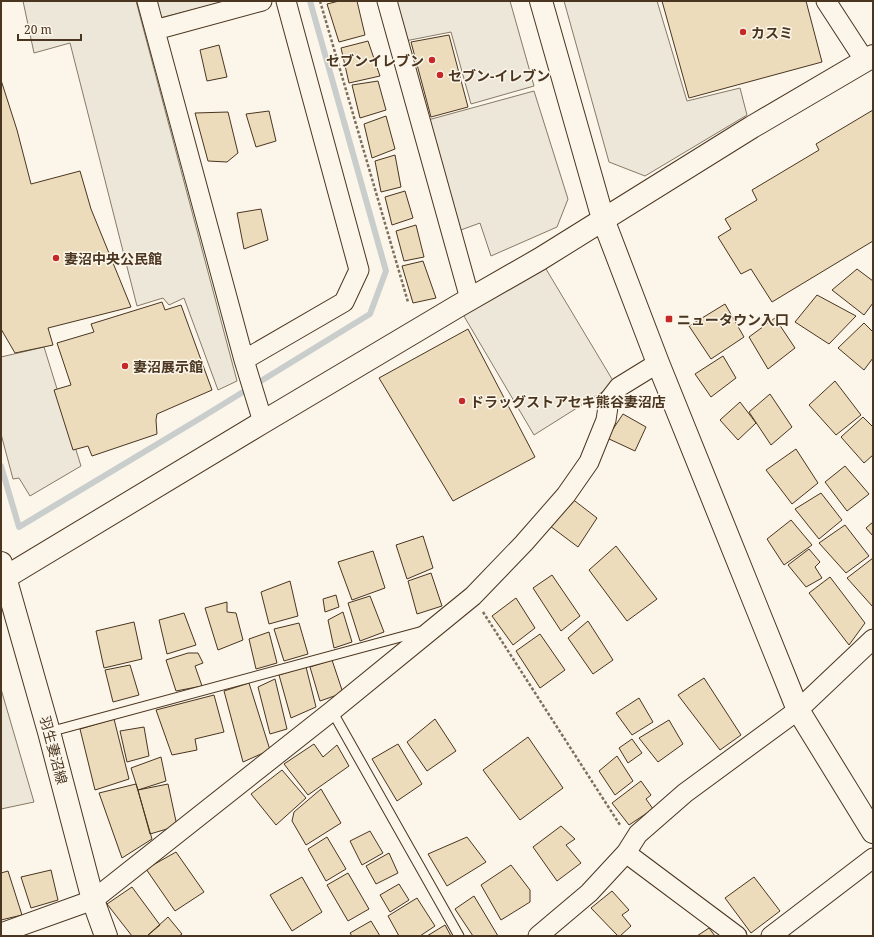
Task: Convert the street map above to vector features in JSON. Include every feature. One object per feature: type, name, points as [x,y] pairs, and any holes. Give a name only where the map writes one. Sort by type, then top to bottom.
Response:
[{"type":"street","points":[[147,1],[262,422]]},
{"type":"street","points":[[155,30],[262,1]]},
{"type":"street","points":[[244,360],[344,302],[359,270],[286,1]]},
{"type":"street","points":[[387,1],[470,299]]},
{"type":"street","points":[[542,1],[603,219],[658,363],[798,710],[873,832]]},
{"type":"street","points":[[2,574],[540,259],[752,127],[869,58],[826,1]]},
{"type":"street","points":[[1,932],[93,900],[332,711],[473,596],[524,543],[566,495],[589,462],[606,420],[609,400],[618,387],[658,363]]},
{"type":"street","name":"羽生妻沼線","points":[[2,574],[50,732],[93,900],[106,936]]},
{"type":"street","points":[[538,936],[589,893],[629,848],[638,834],[685,793],[798,710],[873,640]]},
{"type":"street","points":[[629,848],[737,936]]},
{"type":"street","points":[[771,936],[873,858]]},
{"type":"lane","points":[[50,732],[433,628]]},
{"type":"lane","points":[[332,711],[459,936]]},
{"type":"path","points":[[320,1],[408,302]]},
{"type":"path","points":[[473,596],[629,848]]},
{"type":"shaded area","points":[[23,1],[136,1],[237,381],[218,390],[184,298],[169,305],[163,298],[137,306],[70,43],[34,53]]},
{"type":"shaded area","points":[[155,1],[227,1],[160,18]]},
{"type":"shaded area","points":[[394,1],[510,1],[534,86],[471,104],[451,32],[405,41]]},
{"type":"shaded area","points":[[564,1],[657,1],[687,101],[740,88],[747,115],[645,176],[609,162]]},
{"type":"shaded area","points":[[534,91],[568,199],[557,227],[491,256],[480,223],[458,231],[428,120]]},
{"type":"shaded area","points":[[540,259],[615,384],[534,435],[458,306]]},
{"type":"shaded area","points":[[44,347],[81,466],[30,496],[19,478],[13,479],[1,434],[1,357]]},
{"type":"shaded area","points":[[1,689],[34,802],[1,809]]},
{"type":"building","points":[[339,1],[357,1],[365,35],[339,42],[327,4]]},
{"type":"building","name":"カスミ","points":[[662,1],[806,1],[822,62],[689,98]]},
{"type":"building","name":"セブン-イレブン","points":[[449,35],[468,107],[431,117],[411,42]]},
{"type":"building","points":[[368,41],[380,76],[349,83],[341,48]]},
{"type":"building","points":[[219,45],[227,77],[207,81],[200,50]]},
{"type":"building","name":"妻沼中央公民館","points":[[1,80],[17,130],[31,184],[80,171],[91,209],[131,307],[48,328],[53,345],[15,353],[1,329]]},
{"type":"building","points":[[378,81],[386,110],[360,118],[352,85]]},
{"type":"building","points":[[873,110],[873,241],[772,302],[751,269],[741,274],[718,237],[731,229],[725,219],[757,200],[752,190],[819,150],[816,144]]},
{"type":"building","points":[[269,111],[276,141],[256,147],[246,114]]},
{"type":"building","points":[[228,112],[238,153],[227,162],[208,161],[195,113]]},
{"type":"building","points":[[386,116],[395,149],[372,158],[364,124]]},
{"type":"building","points":[[395,155],[401,187],[381,192],[375,161]]},
{"type":"building","points":[[405,191],[413,218],[392,225],[385,197]]},
{"type":"building","points":[[261,209],[268,240],[244,249],[237,213]]},
{"type":"building","points":[[416,225],[424,257],[404,261],[396,231]]},
{"type":"building","points":[[423,261],[436,298],[413,303],[402,266]]},
{"type":"building","points":[[857,269],[873,281],[873,303],[864,315],[832,290]]},
{"type":"building","points":[[817,295],[856,316],[829,344],[795,322]]},
{"type":"building","points":[[162,302],[165,310],[181,305],[212,390],[157,414],[157,434],[92,456],[88,446],[73,450],[54,390],[71,385],[57,343],[94,332],[91,324]]},
{"type":"building","points":[[725,304],[744,337],[711,359],[689,326]]},
{"type":"building","points":[[775,318],[795,348],[768,369],[749,337]]},
{"type":"building","points":[[864,323],[873,332],[873,358],[864,370],[838,348]]},
{"type":"building","points":[[468,329],[535,457],[453,501],[379,378]]},
{"type":"building","points":[[723,356],[736,378],[711,397],[695,374]]},
{"type":"building","points":[[835,381],[861,415],[836,435],[809,405]]},
{"type":"building","points":[[770,394],[792,427],[771,445],[749,412]]},
{"type":"building","points":[[740,402],[756,423],[738,440],[720,420]]},
{"type":"building","points":[[623,414],[646,427],[635,451],[607,438]]},
{"type":"building","points":[[863,417],[873,427],[873,455],[864,463],[841,437]]},
{"type":"building","points":[[796,449],[818,483],[792,504],[766,470]]},
{"type":"building","points":[[845,466],[869,494],[847,511],[825,482]]},
{"type":"building","points":[[821,493],[842,520],[819,539],[795,509]]},
{"type":"building","points":[[571,498],[597,518],[578,547],[550,526]]},
{"type":"building","points":[[791,520],[812,545],[784,565],[767,539]]},
{"type":"building","points":[[873,522],[873,536],[866,528]]},
{"type":"building","points":[[845,525],[869,556],[846,573],[819,543]]},
{"type":"building","points":[[423,536],[433,568],[407,579],[396,545]]},
{"type":"building","points":[[616,546],[657,599],[627,621],[589,570]]},
{"type":"building","points":[[809,549],[820,562],[815,567],[822,578],[806,587],[788,565]]},
{"type":"building","points":[[373,551],[385,588],[352,600],[338,562]]},
{"type":"building","points":[[873,558],[873,607],[847,578]]},
{"type":"building","points":[[431,573],[442,606],[417,614],[408,581]]},
{"type":"building","points":[[552,575],[580,616],[561,631],[533,588]]},
{"type":"building","points":[[830,577],[865,623],[849,645],[809,593]]},
{"type":"building","points":[[290,581],[298,616],[269,624],[261,592]]},
{"type":"building","points":[[336,595],[339,607],[325,612],[323,599]]},
{"type":"building","points":[[370,596],[384,632],[360,641],[348,603]]},
{"type":"building","points":[[516,598],[535,628],[513,645],[492,616]]},
{"type":"building","points":[[227,602],[227,612],[236,613],[243,640],[218,650],[205,608]]},
{"type":"building","points":[[343,612],[352,642],[334,648],[328,620]]},
{"type":"building","points":[[184,613],[196,645],[167,654],[159,620]]},
{"type":"building","points":[[588,621],[613,660],[593,674],[568,638]]},
{"type":"building","points":[[134,622],[142,659],[104,668],[96,631]]},
{"type":"building","points":[[299,623],[308,654],[284,661],[274,629]]},
{"type":"building","points":[[269,632],[277,663],[256,669],[249,639]]},
{"type":"building","points":[[540,634],[565,670],[540,688],[516,651]]},
{"type":"building","points":[[188,653],[198,653],[203,663],[195,666],[202,686],[176,691],[166,660]]},
{"type":"building","points":[[332,660],[343,693],[320,701],[310,667]]},
{"type":"building","points":[[130,665],[139,695],[113,702],[105,670]]},
{"type":"building","points":[[306,667],[316,707],[291,718],[279,675]]},
{"type":"building","points":[[704,678],[741,735],[720,750],[678,695]]},
{"type":"building","points":[[275,679],[287,729],[270,734],[258,687]]},
{"type":"building","points":[[249,683],[270,750],[243,762],[224,691]]},
{"type":"building","points":[[214,695],[224,732],[195,739],[197,750],[172,755],[156,710]]},
{"type":"building","points":[[639,698],[653,722],[632,735],[616,713]]},
{"type":"building","points":[[114,719],[129,779],[95,790],[80,729]]},
{"type":"building","points":[[435,719],[456,751],[427,771],[407,742]]},
{"type":"building","points":[[669,720],[683,744],[658,762],[639,738]]},
{"type":"building","points":[[144,727],[149,756],[127,762],[120,731]]},
{"type":"building","points":[[528,737],[563,788],[520,820],[483,770]]},
{"type":"building","points":[[632,739],[642,753],[628,763],[619,748]]},
{"type":"building","points":[[314,744],[323,757],[337,745],[349,766],[308,795],[284,764]]},
{"type":"building","points":[[398,744],[422,784],[397,801],[372,759]]},
{"type":"building","points":[[617,756],[633,781],[615,795],[599,771]]},
{"type":"building","points":[[161,757],[166,781],[138,790],[131,768]]},
{"type":"building","points":[[282,770],[306,798],[276,825],[251,794]]},
{"type":"building","points":[[641,781],[651,795],[646,799],[653,809],[629,825],[612,803]]},
{"type":"building","points":[[136,784],[152,839],[122,858],[99,793]]},
{"type":"building","points":[[168,784],[177,826],[150,834],[138,790]]},
{"type":"building","points":[[321,789],[341,823],[306,845],[292,821],[294,812]]},
{"type":"building","points":[[561,826],[575,839],[566,845],[581,863],[557,881],[533,847]]},
{"type":"building","points":[[370,831],[383,853],[362,865],[350,841]]},
{"type":"building","points":[[327,837],[346,869],[326,881],[308,849]]},
{"type":"building","points":[[467,837],[486,862],[447,886],[428,854]]},
{"type":"building","points":[[176,852],[204,892],[175,911],[146,869]]},
{"type":"building","points":[[389,853],[398,873],[376,884],[366,866]]},
{"type":"building","points":[[511,865],[530,890],[530,902],[501,920],[481,885]]},
{"type":"building","points":[[51,870],[58,900],[31,908],[21,877]]},
{"type":"building","points":[[8,871],[22,915],[1,920],[1,873]]},
{"type":"building","points":[[348,873],[369,909],[348,921],[327,885]]},
{"type":"building","points":[[302,877],[322,912],[292,931],[270,895]]},
{"type":"building","points":[[754,877],[780,911],[751,933],[725,898]]},
{"type":"building","points":[[399,884],[409,900],[390,912],[380,895]]},
{"type":"building","points":[[132,887],[160,925],[147,936],[132,936],[107,904]]},
{"type":"building","points":[[612,891],[629,910],[622,915],[631,926],[620,936],[618,936],[591,908]]},
{"type":"building","points":[[474,896],[498,936],[473,936],[455,909]]},
{"type":"building","points":[[417,898],[435,926],[420,936],[399,936],[388,916]]},
{"type":"building","points":[[168,917],[182,934],[179,936],[147,936]]},
{"type":"building","points":[[371,921],[380,936],[352,936],[350,933]]},
{"type":"building","points":[[445,925],[451,936],[427,936]]},
{"type":"building","points":[[709,928],[715,936],[697,936]]},
{"type":"waterway","points":[[1,466],[19,527],[370,314],[386,271],[310,1]]},
{"type":"place","name":"カスミ","points":[[743,32]]},
{"type":"place","name":"セブンイレブン","points":[[432,60]]},
{"type":"place","name":"セブン-イレブン","points":[[440,75]]},
{"type":"place","name":"妻沼中央公民館","points":[[56,258]]},
{"type":"place","name":"ニュータウン入口","points":[[669,319]]},
{"type":"place","name":"妻沼展示館","points":[[125,366]]},
{"type":"place","name":"ドラッグストアセキ熊谷妻沼店","points":[[462,401]]}]
